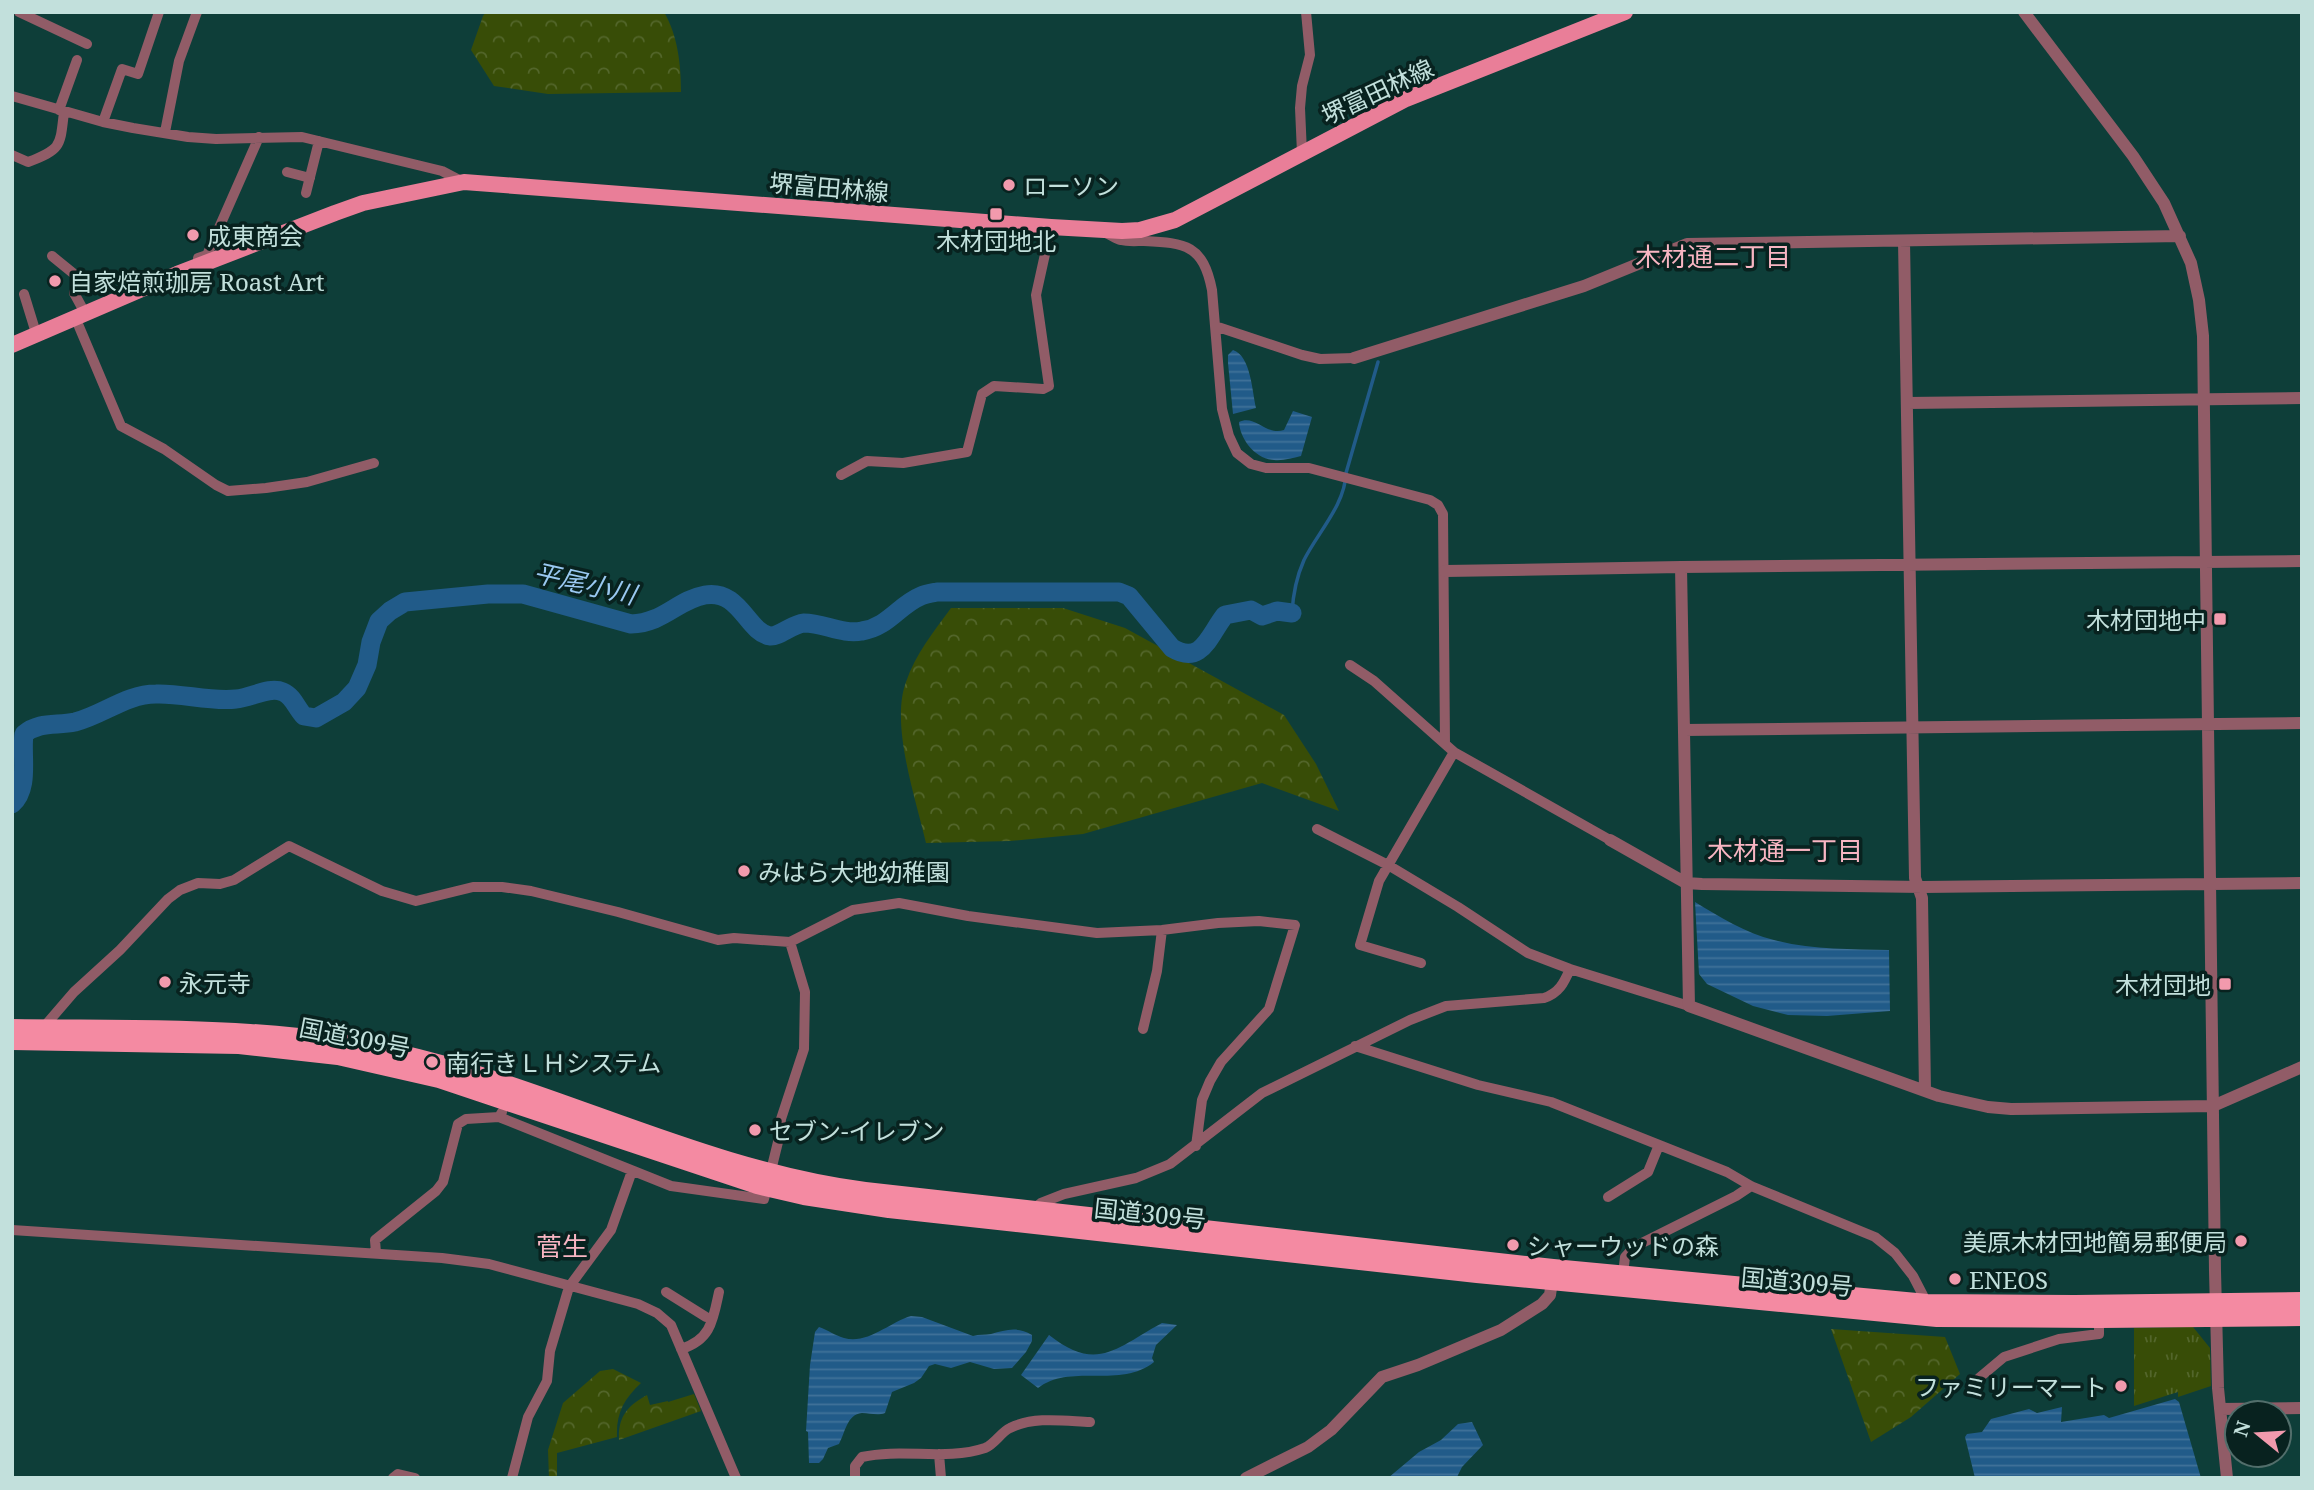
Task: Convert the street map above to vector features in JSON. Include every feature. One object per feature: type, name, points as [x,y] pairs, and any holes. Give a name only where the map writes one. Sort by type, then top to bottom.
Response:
[{"type":"highway","name":"国道309号","points":[[12,1028],[43,1035],[275,1047],[338,1056],[418,1073],[504,1109],[717,1173],[770,1180],[1033,1209],[1553,1275],[1623,1274],[1927,1303],[2216,1310],[2302,1317]]},
{"type":"highway","name":"国道309号","points":[[12,1041],[43,1035],[245,1031],[327,1039],[374,1048],[468,1073],[729,1161],[804,1196],[890,1209],[1553,1275],[1937,1318],[2099,1319],[2302,1301]]},
{"type":"main road","name":"堺富田林線","points":[[12,345],[197,266],[363,203],[464,182],[1051,227],[1140,230],[1175,220],[1406,99],[1625,12]]},
{"type":"street","points":[[19,12],[87,44]]},
{"type":"street","points":[[103,122],[122,69],[138,74],[159,12]]},
{"type":"street","points":[[165,132],[179,61],[197,12]]},
{"type":"street","points":[[1302,153],[1301,97],[1310,55],[1306,12]]},
{"type":"street","points":[[2024,12],[2152,182],[2191,263],[2199,300],[2203,337],[2216,1310],[2220,1409],[2227,1478]]},
{"type":"street","points":[[12,155],[28,162],[49,154],[61,139],[62,111],[76,60]]},
{"type":"street","points":[[12,96],[103,122],[165,132],[216,139],[302,137],[442,171],[464,182]]},
{"type":"street","points":[[197,266],[198,258],[207,255],[259,137]]},
{"type":"street","points":[[306,193],[319,141]]},
{"type":"street","points":[[287,172],[310,178]]},
{"type":"street","points":[[841,475],[867,461],[904,463],[967,452],[982,394],[988,389],[994,386],[1043,389],[1049,386],[1036,295],[1051,227]]},
{"type":"street","points":[[1102,230],[1122,241],[1179,244],[1202,258],[1208,272],[1223,409],[1229,436],[1237,453],[1251,464],[1266,468],[1309,468],[1430,500],[1438,505],[1443,514],[1450,748],[1379,881],[1360,944],[1421,963]]},
{"type":"street","points":[[1214,326],[1302,355],[1320,359],[1354,358],[1584,286],[1687,244],[2180,236]]},
{"type":"street","points":[[1904,241],[1915,878],[1922,898],[1925,1091]]},
{"type":"street","points":[[52,256],[79,278],[74,293],[80,315],[121,426],[164,449],[228,491],[307,482],[374,463]]},
{"type":"street","points":[[24,295],[36,333]]},
{"type":"street","points":[[1907,403],[2302,398]]},
{"type":"street","points":[[1445,571],[2302,561]]},
{"type":"street","points":[[1681,567],[1689,1006]]},
{"type":"street","points":[[1350,665],[1374,681],[1450,748],[1686,883],[1918,887],[2302,883]]},
{"type":"street","points":[[1684,730],[2302,723]]},
{"type":"street","points":[[1317,829],[1388,865],[1528,953],[1570,970],[1689,1006],[1959,1101],[2011,1109],[2213,1106],[2302,1067]]},
{"type":"street","points":[[43,1035],[74,992],[180,890],[198,883],[220,884],[234,880],[289,846],[382,891],[416,901],[473,887],[502,887],[531,891],[618,912],[718,940],[734,938],[790,942],[853,910],[899,902],[968,916],[1097,933],[1245,922],[1295,925],[1269,1009],[1220,1062],[1210,1082],[1202,1100],[1196,1129],[1196,1146]]},
{"type":"street","points":[[1143,1029],[1157,971],[1162,930]]},
{"type":"street","points":[[376,1253],[375,1240],[436,1191],[443,1182],[458,1124],[466,1119],[504,1109],[632,1171],[671,1186],[764,1199],[781,1119],[804,1049],[805,992],[790,942]]},
{"type":"street","points":[[1033,1209],[1064,1194],[1136,1178],[1171,1164],[1262,1093],[1354,1046],[1446,1006],[1554,995],[1570,970]]},
{"type":"street","points":[[1354,1046],[1478,1084],[1551,1102],[1727,1172],[1751,1186],[1875,1237],[1895,1253],[1913,1276],[1927,1303]]},
{"type":"street","points":[[1608,1197],[1648,1172],[1659,1145]]},
{"type":"street","points":[[512,1478],[528,1417],[547,1381],[550,1352],[569,1287],[611,1230],[632,1171]]},
{"type":"street","points":[[1623,1274],[1625,1257],[1634,1247],[1751,1186]]},
{"type":"street","points":[[12,1230],[376,1253],[489,1264],[638,1304],[671,1325],[736,1478]]},
{"type":"street","points":[[1246,1478],[1308,1447],[1331,1430],[1382,1377],[1448,1353],[1501,1330],[1524,1316],[1550,1295],[1553,1275]]},
{"type":"street","points":[[667,1292],[706,1317]]},
{"type":"street","points":[[681,1349],[695,1345],[705,1335],[713,1319],[719,1292]]},
{"type":"street","points":[[665,1320],[677,1299]]},
{"type":"street","points":[[1979,1378],[2004,1357],[2059,1339],[2099,1334],[2099,1319]]},
{"type":"street","points":[[2220,1409],[2302,1408]]},
{"type":"street","points":[[855,1478],[855,1466],[862,1457],[873,1454],[939,1454],[987,1447],[1010,1428],[1033,1420],[1090,1422]]},
{"type":"street","points":[[939,1454],[941,1478]]},
{"type":"street","points":[[393,1478],[398,1474],[415,1478]]},
{"type":"green space","points":[[486,12],[664,12],[678,51],[681,92],[548,94],[494,86],[471,50]]},
{"type":"green space","points":[[951,608],[1063,608],[1125,628],[1284,715],[1316,764],[1339,811],[1262,783],[1083,834],[1010,841],[926,843],[906,762],[901,719],[902,699],[914,662]]},
{"type":"green space","points":[[2193,1327],[2210,1348],[2211,1386],[2178,1397],[2178,1392],[2134,1406],[2134,1328]]},
{"type":"green space","points":[[1831,1329],[1945,1337],[1960,1374],[1911,1417],[1871,1442]]},
{"type":"green space","points":[[613,1369],[641,1383],[622,1407],[617,1437],[557,1453],[557,1478],[549,1478],[548,1450],[563,1403],[600,1371]]},
{"type":"green space","points":[[694,1394],[701,1411],[619,1440],[620,1425],[625,1413],[640,1399],[647,1395],[650,1405]]},
{"type":"water","points":[[1233,350],[1244,359],[1256,408],[1233,414],[1228,355]]},
{"type":"water","points":[[1293,411],[1312,417],[1301,456],[1281,460],[1267,459],[1255,452],[1242,435],[1239,422],[1245,420],[1272,430],[1284,430]]},
{"type":"water","points":[[1695,902],[1743,929],[1774,940],[1817,947],[1889,950],[1890,1011],[1827,1016],[1788,1015],[1753,1006],[1707,984],[1699,974]]},
{"type":"water","points":[[911,1316],[922,1317],[973,1336],[1021,1330],[1032,1335],[1032,1341],[1012,1368],[994,1369],[970,1362],[951,1368],[935,1364],[929,1366],[914,1383],[892,1392],[885,1413],[857,1414],[847,1425],[839,1444],[828,1448],[819,1463],[809,1463],[806,1431],[815,1332],[819,1327],[844,1338],[861,1338]]},
{"type":"water","points":[[1162,1323],[1177,1325],[1156,1345],[1152,1358],[1154,1362],[1141,1370],[1111,1376],[1065,1377],[1038,1388],[1021,1375],[1049,1335],[1080,1353],[1106,1353]]},
{"type":"water","points":[[2175,1399],[2179,1402],[2201,1478],[1975,1478],[1965,1437],[1967,1434],[1982,1432],[1991,1419],[2029,1409],[2037,1413],[2062,1407],[2061,1422],[2104,1415],[2109,1418]]},
{"type":"water","points":[[1472,1422],[1483,1445],[1462,1467],[1457,1477],[1388,1478],[1419,1452],[1441,1440],[1458,1424]]},
{"type":"waterway","points":[[1292,613],[1295,586],[1304,560],[1341,496],[1378,362]]},
{"type":"waterway","name":"平尾小川","points":[[12,804],[18,797],[23,781],[24,734],[42,726],[85,719],[135,697],[166,694],[226,700],[278,691],[290,696],[304,716],[316,718],[344,702],[357,688],[367,665],[371,642],[379,621],[405,602],[488,594],[523,594],[631,624],[653,620],[695,598],[717,595],[735,604],[755,627],[770,636],[804,623],[855,632],[871,629],[913,600],[937,592],[1119,592],[1129,596],[1172,648],[1182,653],[1198,651],[1204,646],[1225,615],[1251,610],[1262,616],[1277,611],[1292,613]]},
{"type":"place","name":"ローソン","points":[[1009,185]]},
{"type":"place","name":"木材団地北","points":[[996,214]]},
{"type":"place","name":"成東商会","points":[[193,235]]},
{"type":"place","name":"自家焙煎珈房 Roast Art","points":[[55,281]]},
{"type":"place","name":"木材団地中","points":[[2220,619]]},
{"type":"place","name":"みはら大地幼稚園","points":[[744,871]]},
{"type":"place","name":"永元寺","points":[[165,982]]},
{"type":"place","name":"木材団地","points":[[2225,984]]},
{"type":"place","name":"南行きＬＨシステム","points":[[432,1062]]},
{"type":"place","name":"セブン-イレブン","points":[[755,1130]]},
{"type":"place","name":"美原木材団地簡易郵便局","points":[[2241,1241]]},
{"type":"place","name":"シャーウッドの森","points":[[1513,1245]]},
{"type":"place","name":"ENEOS","points":[[1955,1279]]},
{"type":"place","name":"ファミリーマート","points":[[2121,1386]]},
{"type":"district","name":"木材通二丁目","points":[[1713,256]]},
{"type":"district","name":"木材通一丁目","points":[[1785,850]]},
{"type":"district","name":"菅生","points":[[562,1246]]}]
